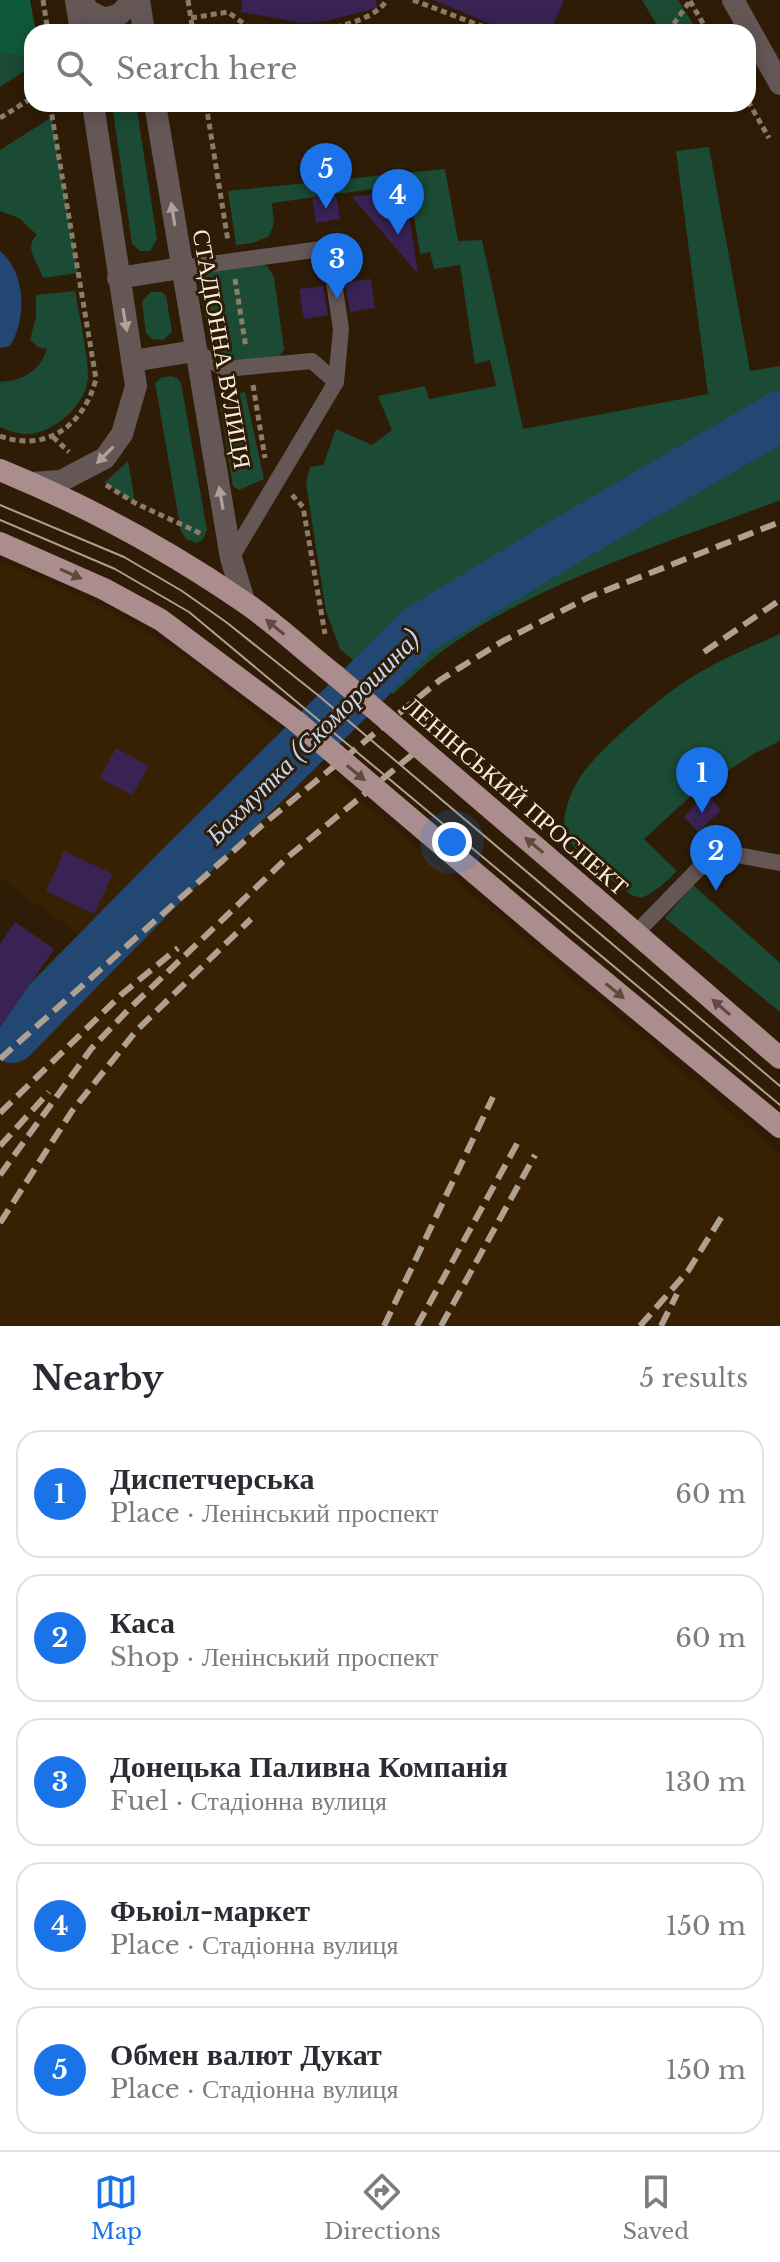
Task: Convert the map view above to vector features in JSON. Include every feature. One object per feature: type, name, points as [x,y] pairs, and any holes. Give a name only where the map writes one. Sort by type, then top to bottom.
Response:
[{"type":"main road","name":"ЛЕНІНСЬКИЙ ПРОСПЕКТ","points":[[0,470],[108,519],[168,552],[244,601],[336,676],[780,1058]]},
{"type":"main road","points":[[0,543],[104,589],[161,620],[297,722],[780,1127]]},
{"type":"street","points":[[78,0],[89,11],[105,19],[120,14],[133,0]]},
{"type":"street","points":[[78,0],[80,24]]},
{"type":"street","points":[[139,0],[143,24]]},
{"type":"street","points":[[733,0],[746,24]]},
{"type":"street","points":[[756,41],[780,84]]},
{"type":"street","points":[[31,483],[61,481],[105,458],[122,434],[136,386],[94,112]]},
{"type":"street","name":"СТАДІОННА ВУЛИЦЯ","points":[[156,112],[231,558],[244,601]]},
{"type":"street","points":[[118,278],[181,268]]},
{"type":"street","points":[[132,361],[195,351]]},
{"type":"lane","points":[[181,268],[329,248],[341,329],[336,382],[231,558]]},
{"type":"lane","points":[[195,351],[225,369],[312,361],[336,382]]},
{"type":"lane","points":[[636,933],[716,851],[780,863]]},
{"type":"path","points":[[43,0],[47,24]]},
{"type":"path","points":[[188,0],[192,24]]},
{"type":"path","points":[[341,24],[358,20],[382,7],[387,0]]},
{"type":"path","points":[[413,0],[476,24]]},
{"type":"path","points":[[674,24],[690,1],[703,24]]},
{"type":"path","points":[[191,18],[228,12],[244,24]]},
{"type":"path","points":[[0,118],[24,103]]},
{"type":"path","points":[[0,436],[15,441],[53,437],[91,399],[96,379],[51,112]]},
{"type":"path","points":[[207,112],[266,465],[303,507],[326,642],[316,632]]},
{"type":"path","points":[[754,112],[769,138]]},
{"type":"path","points":[[53,437],[87,469],[135,503],[205,536],[231,558]]},
{"type":"shaded area","points":[[0,561],[97,604],[194,663],[780,1154],[780,1326],[0,1326],[0,1048],[94,945],[0,878]]},
{"type":"green space","points":[[0,0],[30,0],[34,24],[24,24],[24,58],[0,51]]},
{"type":"green space","points":[[642,0],[678,0],[693,24],[656,24]]},
{"type":"green space","points":[[0,51],[24,58],[24,71],[0,87]]},
{"type":"green space","points":[[113,112],[137,112],[157,239],[150,251],[140,251],[132,244]]},
{"type":"green space","points":[[52,117],[78,273],[43,278],[31,250],[37,235],[19,218],[0,211],[0,150]]},
{"type":"green space","points":[[709,147],[750,371],[780,366],[780,500],[610,564],[527,601],[449,646],[393,694],[340,649],[326,611],[306,483],[310,467],[323,465],[336,429],[372,445],[392,430],[378,396],[425,386],[429,399],[496,386],[490,360],[475,364],[460,265],[434,269],[430,252],[420,254],[409,184],[272,203],[274,224],[269,236],[253,243],[236,245],[228,191],[445,169],[458,241],[482,240],[523,429],[708,394],[676,151]]},
{"type":"green space","points":[[255,263],[267,266],[274,277],[284,349],[280,356],[223,364],[211,352],[200,285],[209,273],[216,270]]},
{"type":"green space","points":[[75,291],[88,367],[83,395],[71,412],[45,430],[27,434],[0,427],[0,382],[30,373],[40,364],[47,349],[38,347],[30,340],[36,317],[36,295]]},
{"type":"green space","points":[[151,292],[162,292],[166,296],[172,332],[163,340],[152,339],[146,333],[142,301]]},
{"type":"green space","points":[[171,376],[181,383],[207,530],[197,543],[186,539],[181,531],[155,383]]},
{"type":"green space","points":[[245,392],[264,479],[239,490],[233,486],[220,405],[233,395]]},
{"type":"green space","points":[[128,461],[135,503],[104,483]]},
{"type":"green space","points":[[780,634],[780,741],[755,753],[694,793],[644,839],[677,871],[642,898],[631,895],[584,857],[565,832],[566,810],[578,780],[618,736],[679,685],[713,665]]},
{"type":"green space","points":[[693,885],[780,963],[780,1012],[665,918]]},
{"type":"water","points":[[0,251],[15,271],[21,309],[16,335],[10,346],[0,348]]},
{"type":"building","points":[[242,0],[376,0],[377,8],[326,21],[303,23],[241,12]]},
{"type":"building","points":[[433,0],[564,0],[554,24],[491,24]]},
{"type":"building","points":[[405,189],[418,274],[352,197]]},
{"type":"building","points":[[336,195],[340,219],[316,223],[312,199]]},
{"type":"building","points":[[371,279],[375,308],[350,312],[345,282]]},
{"type":"building","points":[[323,286],[328,315],[304,319],[299,289]]},
{"type":"building","points":[[116,748],[149,766],[132,795],[100,778]]},
{"type":"building","points":[[706,794],[721,810],[698,832],[684,817]]},
{"type":"building","points":[[64,851],[113,874],[94,914],[46,891]]},
{"type":"building","points":[[15,922],[54,949],[0,1028],[0,944]]},
{"type":"waterway","name":"Бахмутка (Скоморошина)","points":[[12,1038],[419,630],[780,416]]},
{"type":"tram line","points":[[0,505],[124,557],[182,591],[226,622],[319,696],[780,1086]]},
{"type":"tram line","points":[[0,520],[115,569],[189,612],[780,1105]]},
{"type":"railway","points":[[0,1059],[267,821],[440,680],[503,641],[589,597],[780,522]]},
{"type":"railway","points":[[704,652],[780,600]]},
{"type":"railway","points":[[0,1175],[91,1049],[129,1009],[289,856],[413,754]]},
{"type":"railway","points":[[0,1223],[72,1111],[136,1031],[251,919]]},
{"type":"railway","points":[[0,1113],[122,994],[178,948]]},
{"type":"railway","points":[[0,1146],[49,1092]]},
{"type":"railway","points":[[384,1326],[493,1097]]},
{"type":"railway","points":[[417,1326],[518,1142]]},
{"type":"railway","points":[[441,1326],[535,1155]]},
{"type":"railway","points":[[640,1326],[688,1271],[724,1213]]},
{"type":"railway","points":[[661,1326],[677,1294]]},
{"type":"place","name":"Обмен валют Дукат","points":[[326,209]]},
{"type":"place","name":"Фьюіл-маркет","points":[[398,235]]},
{"type":"place","name":"Донецька Паливна Компанія","points":[[337,299]]},
{"type":"place","name":"Диспетчерська","points":[[702,813]]},
{"type":"place","name":"Каса","points":[[716,891]]}]
